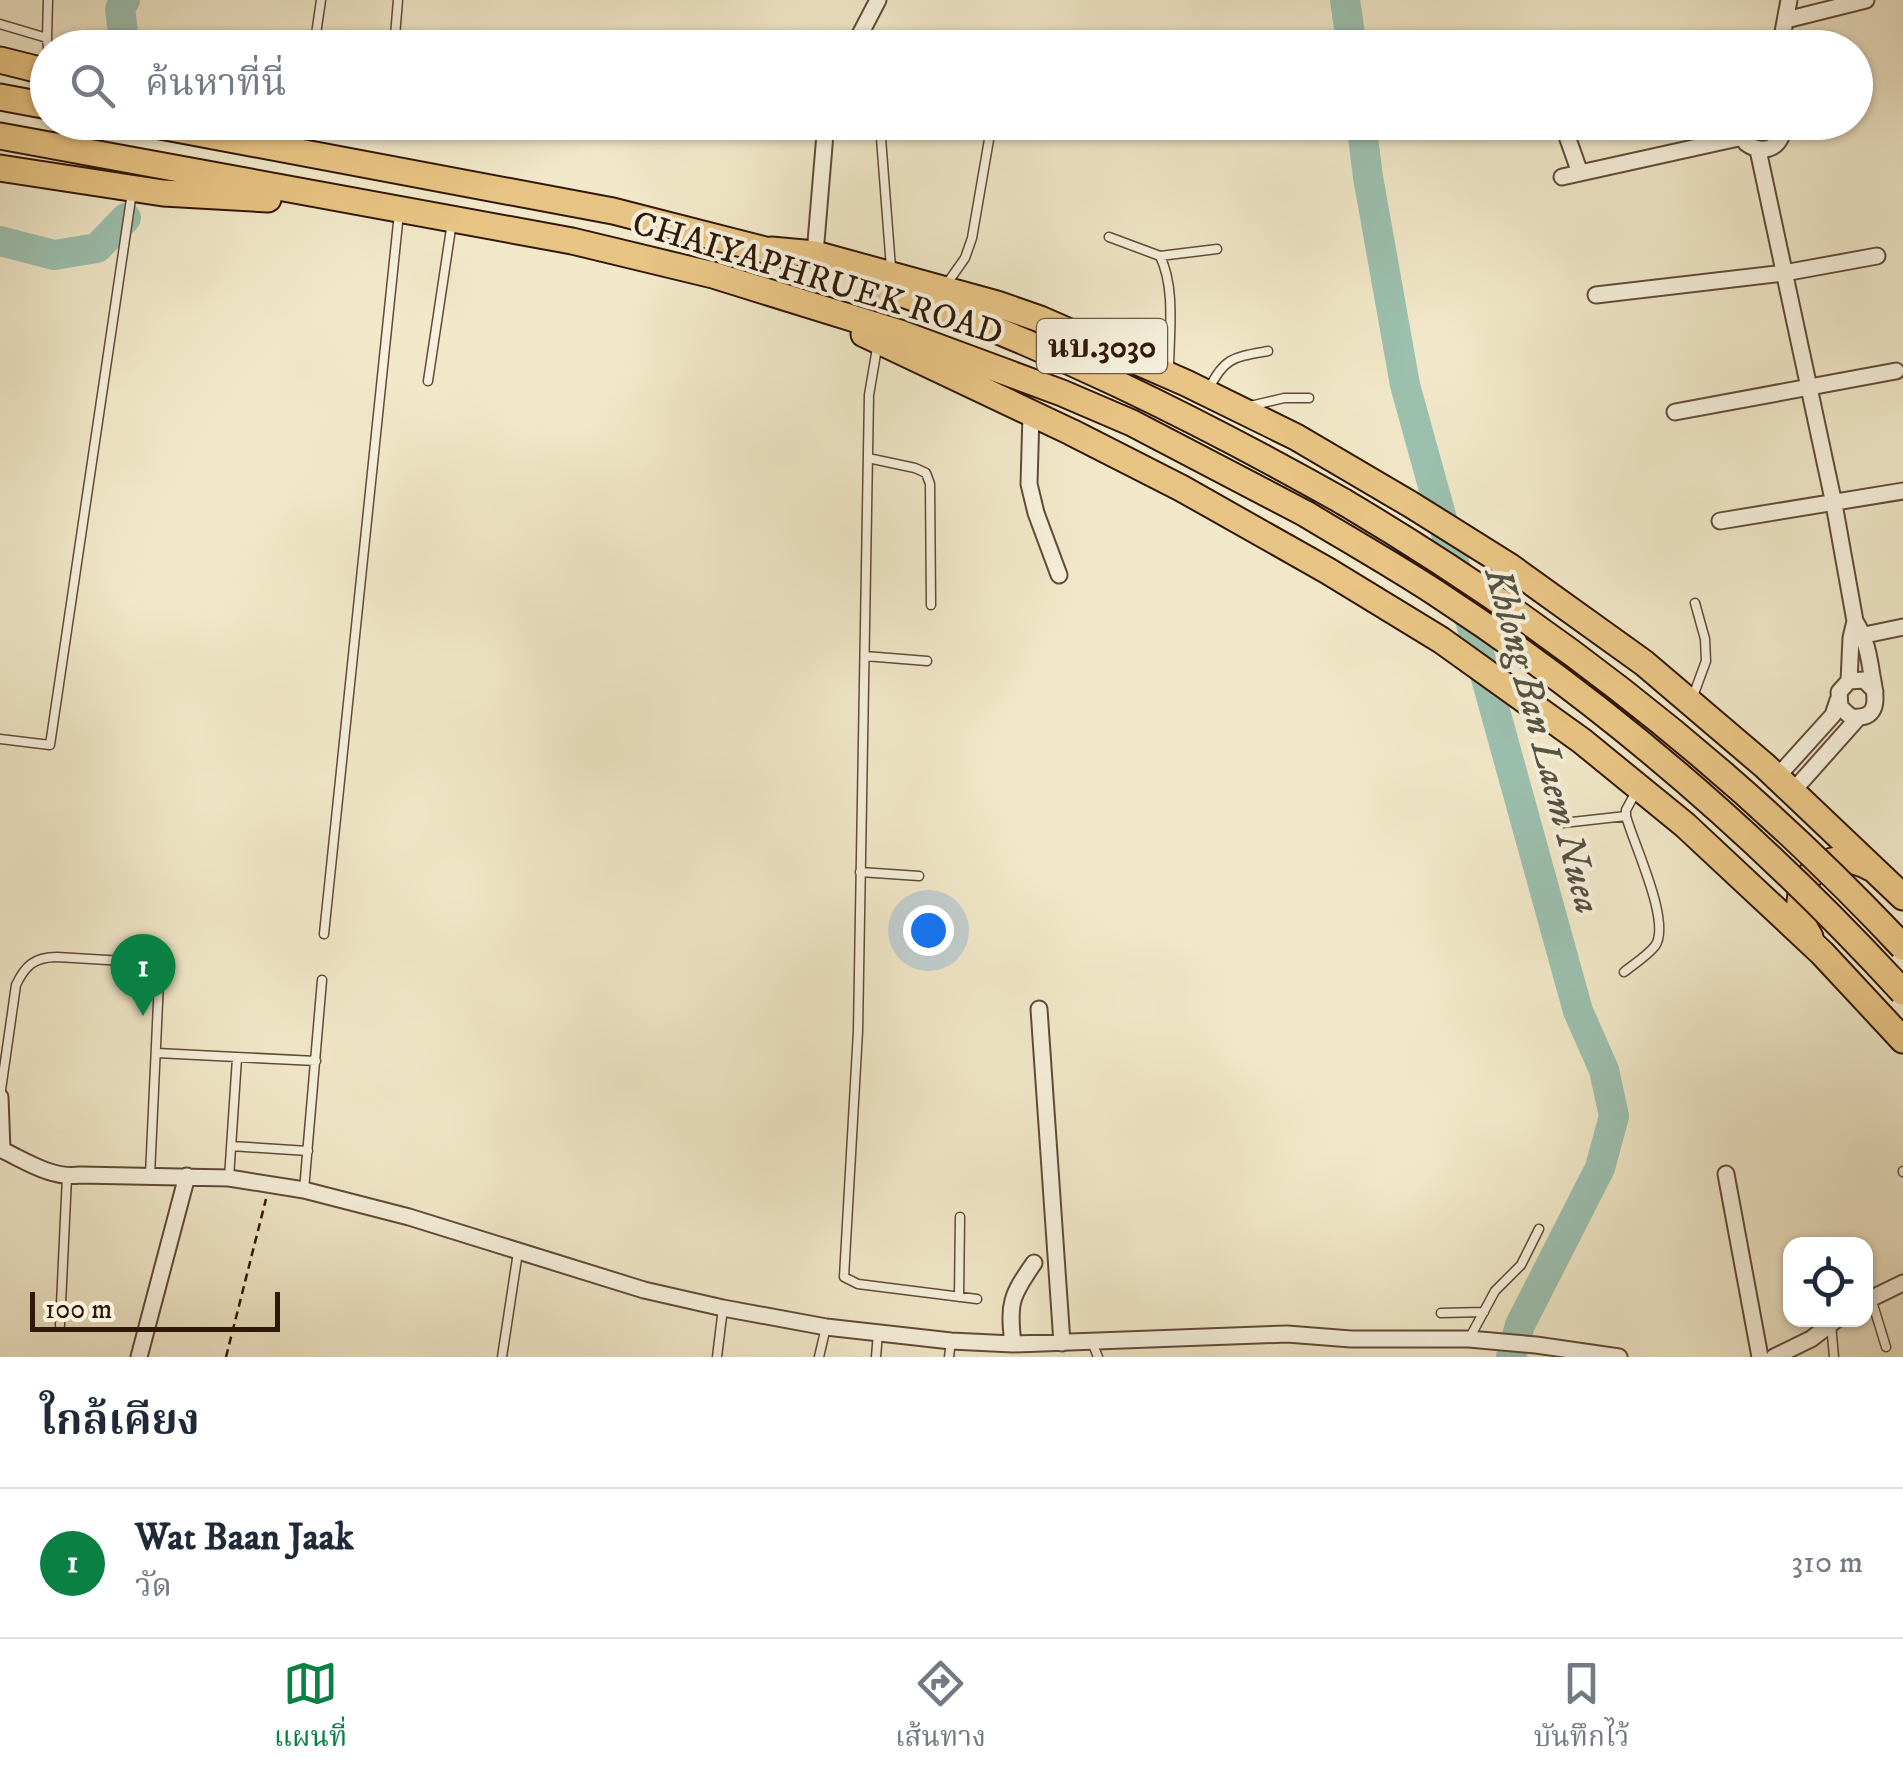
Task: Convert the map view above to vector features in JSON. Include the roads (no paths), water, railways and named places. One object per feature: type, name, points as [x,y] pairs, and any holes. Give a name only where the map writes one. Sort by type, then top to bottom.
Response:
[{"type":"main road","points":[[0,60],[30,68]]},
{"type":"main road","points":[[0,97],[30,103]]},
{"type":"main road","name":"CHAIYAPHRUEK ROAD","points":[[0,136],[453,218],[646,258],[900,333],[1062,392],[1132,423],[1306,514],[1436,593],[1524,654],[1622,728],[1730,819],[1903,992]]},
{"type":"main road","name":"CHAIYAPHRUEK ROAD","points":[[235,140],[613,211],[771,250],[886,288],[1053,354],[1208,428],[1399,534],[1498,599],[1630,696],[1751,798],[1903,947]]},
{"type":"main road","points":[[319,140],[384,168]]},
{"type":"main road","points":[[0,168],[163,193],[389,207]]},
{"type":"main road","name":"CHAIYAPHRUEK ROAD","points":[[771,250],[815,254],[1040,319],[1169,375],[1296,437],[1509,566],[1644,664],[1785,784],[1903,897]]},
{"type":"main road","points":[[802,302],[1029,413]]},
{"type":"main road","name":"นบ.3030","points":[[1029,413],[1181,488],[1328,571],[1528,703],[1639,786],[1730,866],[1822,953],[1903,1040]]},
{"type":"main road","points":[[1822,953],[1802,922],[1801,894],[1806,880],[1830,860],[1845,858],[1881,874]]},
{"type":"street","points":[[863,30],[878,0]]},
{"type":"street","points":[[1784,30],[1790,0]]},
{"type":"street","points":[[1786,20],[1866,0]]},
{"type":"street","points":[[815,254],[824,140]]},
{"type":"street","points":[[1568,140],[1580,173]]},
{"type":"street","points":[[1562,176],[1705,140]]},
{"type":"street","points":[[1745,140],[1758,150],[1773,148],[1779,140]]},
{"type":"street","points":[[1758,150],[1834,504],[1858,637],[1875,691],[1875,705],[1865,716],[1858,718],[1785,784]]},
{"type":"street","points":[[1596,295],[1784,273],[1877,256]]},
{"type":"street","points":[[1675,412],[1896,370]]},
{"type":"street","points":[[1029,413],[1029,484],[1058,576]]},
{"type":"street","points":[[1720,521],[1903,491]]},
{"type":"street","points":[[1858,637],[1903,627]]},
{"type":"street","points":[[1785,784],[1833,715],[1839,692],[1849,681],[1858,637]]},
{"type":"street","points":[[1849,681],[1864,680],[1875,691]]},
{"type":"street","points":[[1838,700],[1844,713],[1858,718]]},
{"type":"street","points":[[1039,1010],[1062,1343]]},
{"type":"street","points":[[0,1097],[2,1150],[48,1172],[66,1176],[188,1176],[270,1183],[409,1217],[644,1290],[950,1349],[1062,1343],[1095,1349],[1287,1334],[1472,1340],[1616,1357]]},
{"type":"street","points":[[1726,1174],[1760,1357]]},
{"type":"street","points":[[139,1357],[188,1176]]},
{"type":"street","points":[[1013,1344],[1010,1308],[1014,1294],[1034,1263]]},
{"type":"street","points":[[1873,1297],[1903,1283]]},
{"type":"street","points":[[1777,1357],[1827,1327]]},
{"type":"street","points":[[1351,1339],[1351,1357]]},
{"type":"street","points":[[1462,1357],[1472,1340]]},
{"type":"lane","points":[[47,30],[48,0]]},
{"type":"lane","points":[[317,30],[322,0]]},
{"type":"lane","points":[[396,30],[398,0]]},
{"type":"lane","points":[[0,24],[30,36]]},
{"type":"lane","points":[[881,140],[892,275]]},
{"type":"lane","points":[[944,289],[965,258],[972,238],[989,140]]},
{"type":"lane","points":[[0,740],[50,745],[132,188]]},
{"type":"lane","points":[[324,934],[389,207]]},
{"type":"lane","points":[[428,380],[453,218]]},
{"type":"lane","points":[[1109,236],[1160,256],[1217,249]]},
{"type":"lane","points":[[1160,256],[1166,268],[1169,301],[1169,375]]},
{"type":"lane","points":[[880,342],[869,395],[858,1031],[844,1276],[858,1284],[976,1299]]},
{"type":"lane","points":[[1207,393],[1219,368],[1268,350]]},
{"type":"lane","points":[[1239,409],[1284,398],[1310,398]]},
{"type":"lane","points":[[868,458],[926,473],[930,484],[932,604]]},
{"type":"lane","points":[[1691,703],[1706,661],[1705,639],[1695,602]]},
{"type":"lane","points":[[865,656],[927,661]]},
{"type":"lane","points":[[1624,972],[1656,945],[1659,935],[1644,863],[1626,816],[1639,786]]},
{"type":"lane","points":[[1563,823],[1626,816]]},
{"type":"lane","points":[[860,872],[919,876]]},
{"type":"lane","points":[[0,1097],[16,985],[30,962],[43,957],[141,962],[152,967],[159,981],[150,1176]]},
{"type":"lane","points":[[304,1190],[322,980]]},
{"type":"lane","points":[[157,1053],[316,1061]]},
{"type":"lane","points":[[230,1178],[237,1058]]},
{"type":"lane","points":[[232,1146],[308,1151]]},
{"type":"lane","points":[[60,1325],[66,1176]]},
{"type":"lane","points":[[959,1297],[960,1216]]},
{"type":"lane","points":[[1472,1340],[1495,1291],[1521,1264],[1538,1229]]},
{"type":"lane","points":[[502,1357],[518,1252]]},
{"type":"lane","points":[[718,1357],[723,1308]]},
{"type":"lane","points":[[1441,1313],[1484,1312]]},
{"type":"lane","points":[[1873,1313],[1886,1348]]},
{"type":"lane","points":[[818,1357],[826,1327]]},
{"type":"lane","points":[[1833,1327],[1834,1357]]},
{"type":"lane","points":[[876,1357],[878,1333]]},
{"type":"waterway","points":[[123,30],[120,9],[125,0]]},
{"type":"waterway","name":"Khlong Ban Laem Nuea","points":[[1345,0],[1349,30]]},
{"type":"waterway","name":"Khlong Ban Laem Nuea","points":[[1363,140],[1405,385],[1578,1011],[1604,1070],[1614,1116],[1600,1168],[1520,1325],[1511,1357]]},
{"type":"waterway","points":[[0,241],[54,255],[97,248],[126,218]]},
{"type":"place","name":"Wat Baan Jaak","points":[[143,1016]]}]
